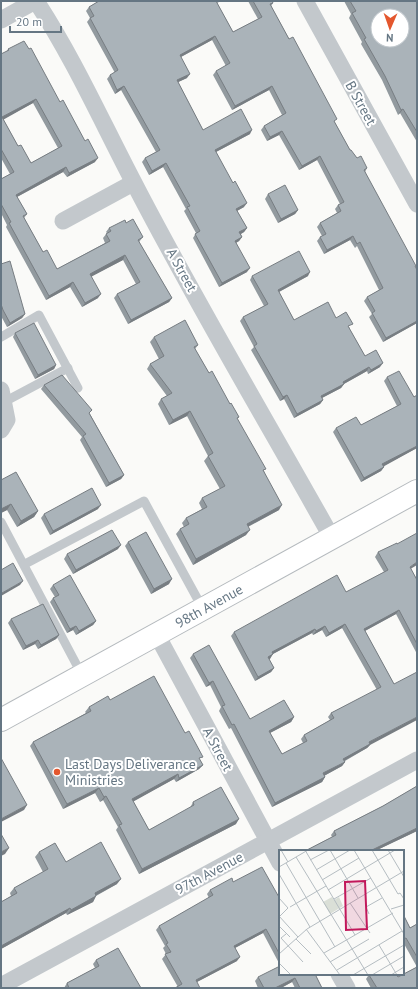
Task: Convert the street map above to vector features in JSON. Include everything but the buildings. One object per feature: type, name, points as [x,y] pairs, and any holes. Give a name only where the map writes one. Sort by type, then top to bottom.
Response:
[{"type":"main road","name":"98th Avenue","points":[[1,720],[417,491]]},
{"type":"street","points":[[1,20],[36,1]]},
{"type":"street","name":"A Street","points":[[36,1],[49,20],[88,90],[133,183],[332,538]]},
{"type":"street","name":"B Street","points":[[305,1],[417,204]]},
{"type":"street","points":[[62,221],[133,183]]},
{"type":"street","points":[[1,430],[8,420],[2,396]]},
{"type":"street","name":"A Street","points":[[156,635],[279,861]]},
{"type":"street","name":"97th Avenue","points":[[1,986],[417,760]]},
{"type":"street","points":[[340,975],[347,988]]},
{"type":"lane","points":[[1,337],[39,314],[78,388]]},
{"type":"lane","points":[[2,396],[68,368]]},
{"type":"lane","points":[[25,564],[144,501],[203,609]]},
{"type":"lane","points":[[1,522],[25,564],[82,675]]},
{"type":"place","name":"Last Days Deliverance Ministries","points":[[57,772]]}]
